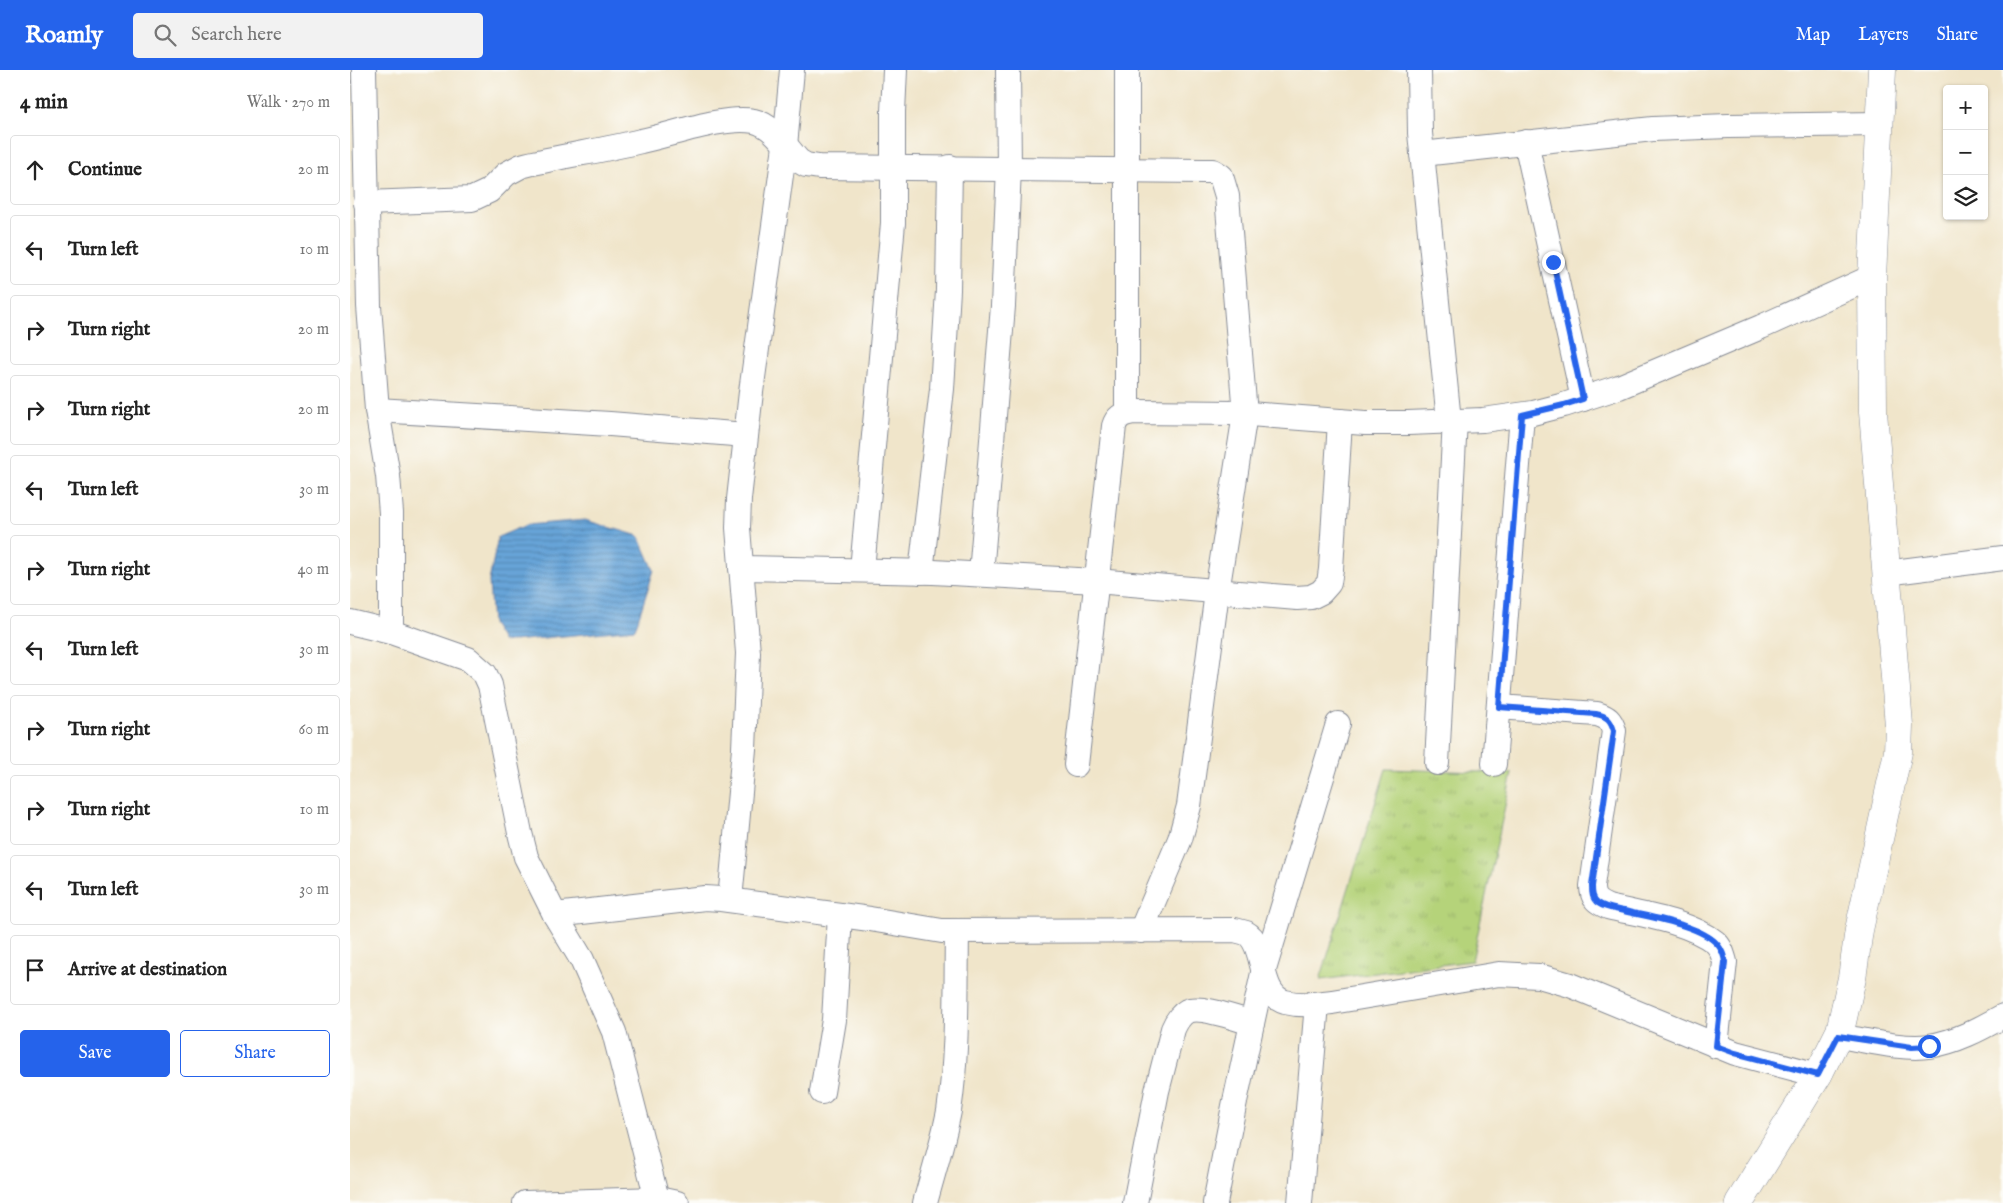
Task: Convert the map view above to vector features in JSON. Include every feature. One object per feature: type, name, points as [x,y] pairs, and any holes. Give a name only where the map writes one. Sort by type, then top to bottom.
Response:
[{"type":"street","points":[[364,70],[369,306],[377,410],[388,476],[391,513],[391,632]]},
{"type":"street","points":[[730,900],[747,695],[748,653],[738,528],[746,435],[785,146],[792,70]]},
{"type":"street","points":[[862,570],[893,223],[895,70]]},
{"type":"street","points":[[981,574],[998,382],[1009,168],[1008,70]]},
{"type":"street","points":[[1126,70],[1127,413]]},
{"type":"street","points":[[1419,70],[1422,154],[1452,421],[1437,763]]},
{"type":"street","points":[[1739,1203],[1818,1075],[1838,1036],[1852,978],[1859,930],[1898,752],[1899,725],[1873,412],[1872,277],[1882,70]]},
{"type":"street","points":[[366,203],[472,199],[489,191],[506,174],[521,166],[734,121],[755,121],[770,128],[799,161],[812,166],[1213,171],[1221,176],[1227,196],[1245,414],[1217,592],[1188,806],[1180,839],[1141,931]]},
{"type":"street","points":[[1422,154],[1663,129],[1879,124]]},
{"type":"street","points":[[1526,142],[1583,399]]},
{"type":"street","points":[[921,572],[942,389],[948,290],[950,167]]},
{"type":"street","points":[[1076,764],[1114,426],[1116,420],[1127,413],[1245,414],[1382,423],[1483,420],[1522,415],[1564,405],[1619,387],[1872,277]]},
{"type":"street","points":[[377,410],[601,423],[746,435]]},
{"type":"street","points":[[1494,764],[1522,415]]},
{"type":"street","points":[[741,568],[981,574],[1096,581],[1297,598],[1310,597],[1321,592],[1329,583],[1340,421]]},
{"type":"street","points":[[1886,573],[2003,558]]},
{"type":"street","points":[[350,622],[391,632],[468,659],[484,674],[490,685],[526,857],[555,915],[582,960],[614,1032],[665,1202],[525,1203]]},
{"type":"street","points":[[1499,707],[1596,714],[1608,719],[1612,724],[1614,731],[1592,895],[1597,902],[1608,907],[1680,925],[1700,932],[1716,943],[1723,952],[1725,962],[1716,1046]]},
{"type":"street","points":[[1215,1203],[1263,973],[1338,724]]},
{"type":"street","points":[[555,915],[705,898],[840,915],[908,927],[958,932],[1235,930],[1246,933],[1253,939],[1263,973],[1273,993],[1283,1002],[1305,1005],[1317,1004],[1499,974],[1538,976],[1570,984],[1735,1053],[1818,1075]]},
{"type":"street","points":[[822,1092],[834,1020],[840,915]]},
{"type":"street","points":[[925,1203],[944,1133],[951,1089],[955,1033],[958,932]]},
{"type":"street","points":[[1300,1203],[1317,1004]]},
{"type":"street","points":[[1135,1203],[1157,1091],[1172,1029],[1176,1021],[1181,1015],[1194,1009],[1252,1023]]},
{"type":"street","points":[[1838,1036],[1912,1047],[1929,1046],[1971,1034],[2003,1016]]},
{"type":"green space","points":[[1386,769],[1512,773],[1472,961],[1320,980]]},
{"type":"water","points":[[585,520],[639,536],[654,570],[635,629],[503,642],[492,624],[489,581],[498,537],[526,525]]},
{"type":"route","points":[[1553,262],[1583,399],[1522,415],[1499,707],[1596,714],[1604,716],[1612,724],[1614,731],[1592,895],[1597,902],[1608,907],[1680,925],[1700,932],[1716,943],[1723,952],[1725,962],[1716,1046],[1735,1053],[1818,1075],[1838,1036],[1912,1047],[1929,1046]]}]
